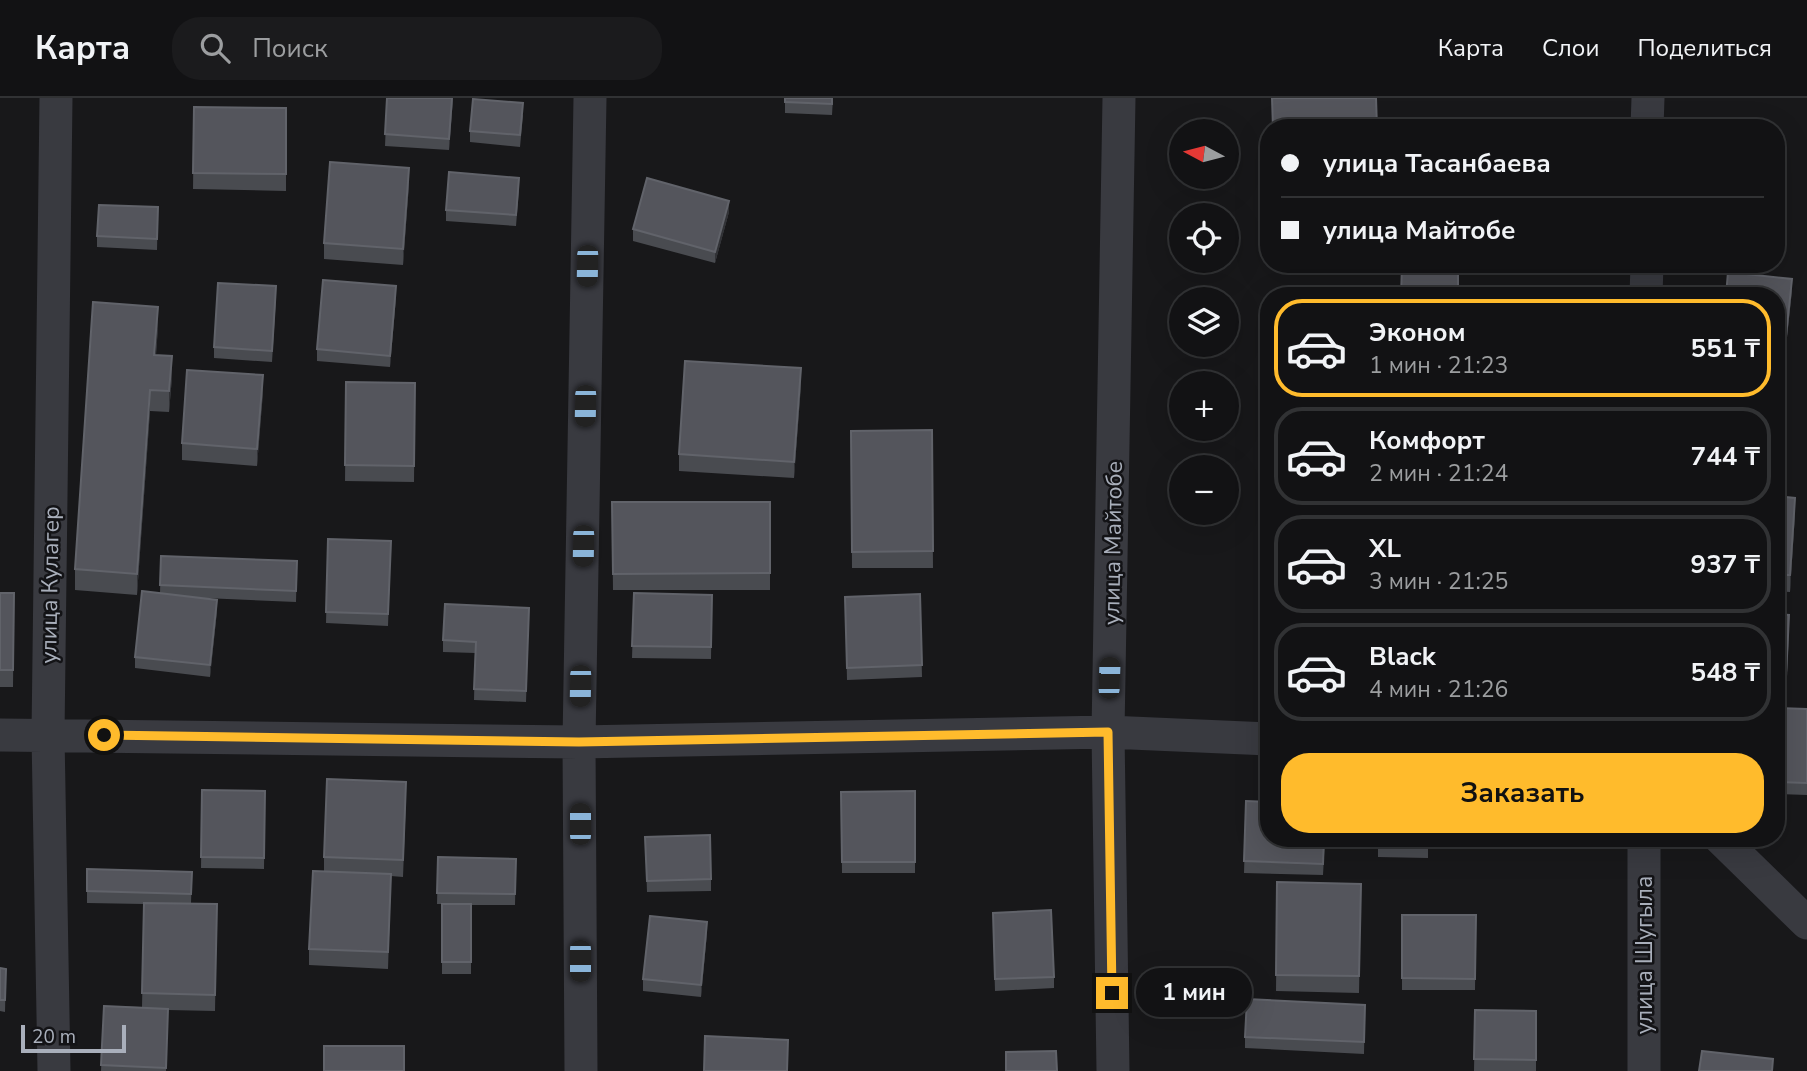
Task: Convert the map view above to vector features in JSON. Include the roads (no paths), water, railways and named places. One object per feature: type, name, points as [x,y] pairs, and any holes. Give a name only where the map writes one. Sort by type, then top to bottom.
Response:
[{"type":"street","name":"улица Кулагер","points":[[54,1071],[48,734],[56,98]]},
{"type":"street","points":[[581,1071],[579,742],[590,98]]},
{"type":"street","name":"улица Майтобе","points":[[1113,1071],[1108,732],[1119,98]]},
{"type":"street","points":[[1647,98],[1647,119]]},
{"type":"street","points":[[0,735],[579,742],[1108,732],[1260,739]]},
{"type":"street","name":"улица Шугыла","points":[[1644,847],[1644,1071]]},
{"type":"street","points":[[1729,847],[1807,923]]}]
